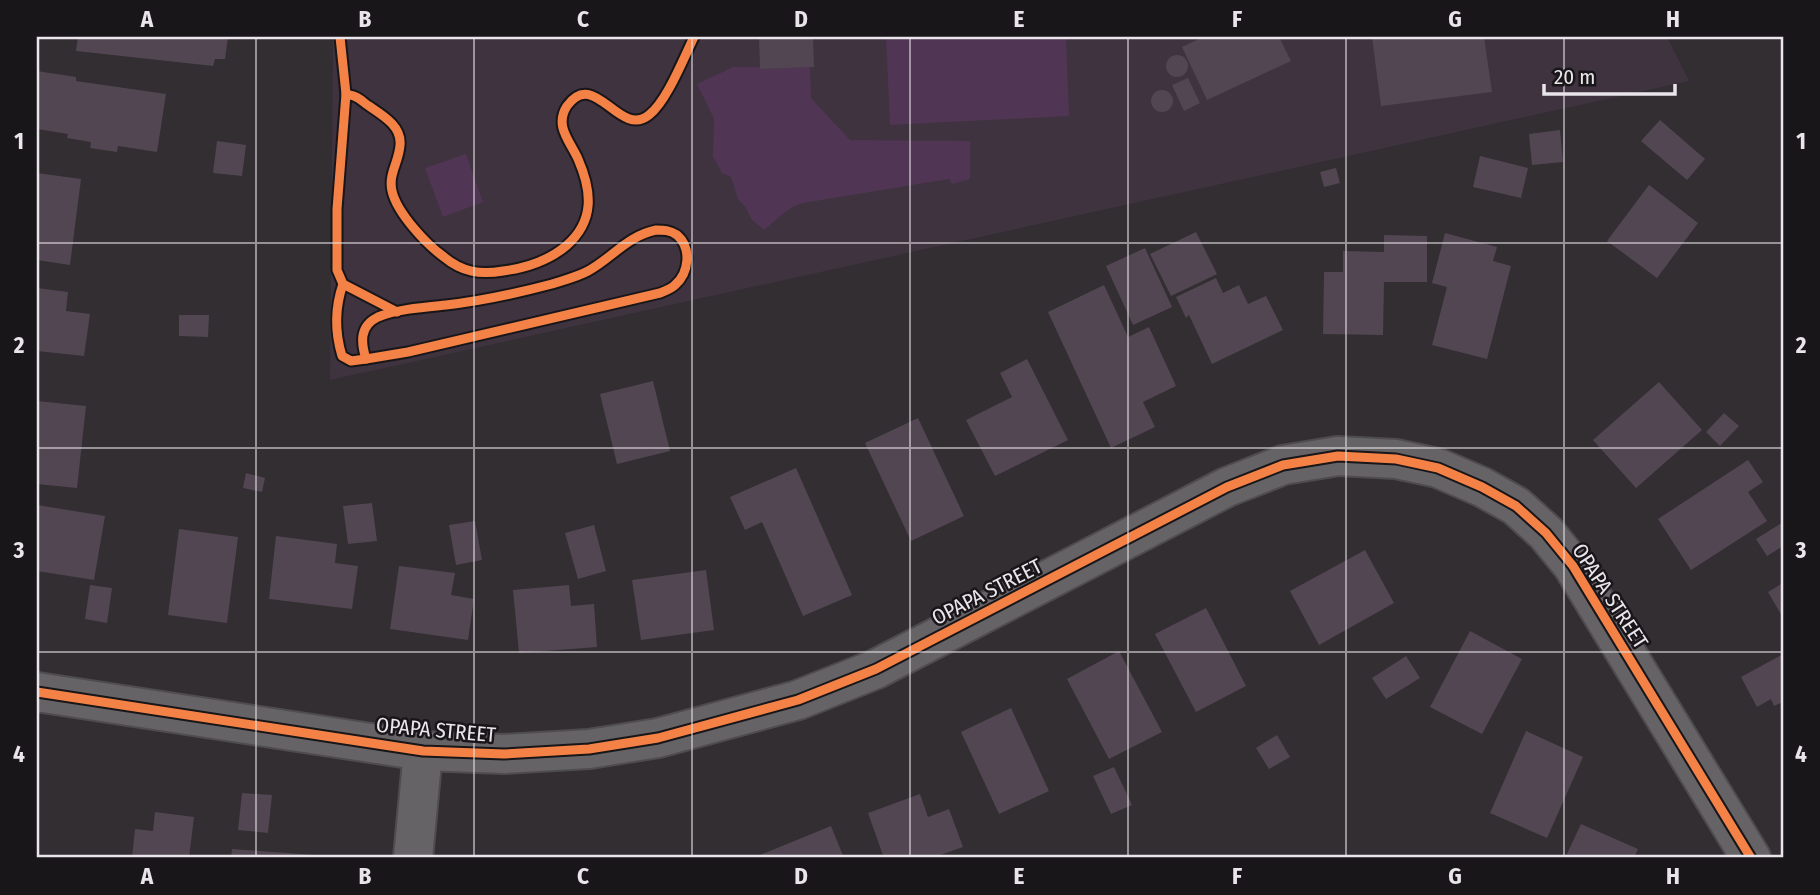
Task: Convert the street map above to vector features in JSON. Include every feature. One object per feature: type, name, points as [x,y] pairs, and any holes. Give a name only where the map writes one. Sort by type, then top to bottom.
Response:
[{"type":"street","name":"OPAPA STREET","points":[[37,692],[423,751],[505,754],[589,748],[658,738],[798,700],[876,669],[1227,487],[1283,465],[1338,456],[1396,459],[1438,468],[1482,487],[1516,506],[1546,533],[1573,566],[1751,858]]},
{"type":"street","points":[[413,858],[423,751]]},
{"type":"shaded area","points":[[333,37],[1667,37],[1689,81],[330,380]]},
{"type":"shaded area","points":[[886,37],[1066,37],[1069,116],[890,125]]},
{"type":"shaded area","points":[[733,67],[810,67],[811,98],[850,140],[970,141],[970,179],[952,184],[949,179],[803,203],[787,211],[764,230],[752,220],[738,199],[731,177],[722,173],[713,157],[714,119],[697,84]]},
{"type":"shaded area","points":[[466,154],[483,202],[443,217],[425,168]]},
{"type":"building","points":[[78,37],[228,37],[225,59],[215,59],[213,66],[76,51]]},
{"type":"building","points":[[759,37],[813,37],[814,67],[760,69]]},
{"type":"building","points":[[1203,37],[1279,37],[1291,61],[1207,100],[1182,47]]},
{"type":"building","points":[[1372,37],[1484,37],[1492,92],[1381,106]]},
{"type":"building","points":[[1173,55],[1181,55],[1188,62],[1188,70],[1181,77],[1173,77],[1166,70],[1166,62]]},
{"type":"building","points":[[37,71],[76,77],[76,81],[166,94],[157,152],[118,146],[117,152],[90,148],[91,142],[67,138],[68,134],[37,129]]},
{"type":"building","points":[[1188,78],[1200,103],[1184,111],[1172,85]]},
{"type":"building","points":[[1158,90],[1166,90],[1173,97],[1173,105],[1166,112],[1158,112],[1151,105],[1151,97]]},
{"type":"building","points":[[1660,120],[1705,159],[1687,180],[1641,141]]},
{"type":"building","points":[[1560,130],[1563,162],[1532,165],[1529,134]]},
{"type":"building","points":[[217,141],[246,145],[242,176],[213,173]]},
{"type":"building","points":[[1480,156],[1528,168],[1521,198],[1473,187]]},
{"type":"building","points":[[1336,168],[1340,183],[1324,187],[1320,172]]},
{"type":"building","points":[[37,173],[81,179],[70,265],[37,260]]},
{"type":"building","points":[[1649,185],[1698,223],[1657,278],[1607,241]]},
{"type":"building","points":[[1196,232],[1217,274],[1171,296],[1150,254]]},
{"type":"building","points":[[1445,233],[1497,247],[1493,261],[1511,266],[1487,359],[1432,345],[1447,287],[1432,283]]},
{"type":"building","points":[[1384,235],[1427,236],[1427,282],[1384,282],[1383,335],[1323,334],[1324,272],[1343,272],[1343,251],[1384,252]]},
{"type":"building","points":[[1145,248],[1172,307],[1133,325],[1106,266]]},
{"type":"building","points":[[1216,278],[1223,293],[1239,285],[1248,304],[1266,296],[1283,330],[1212,364],[1189,315],[1186,318],[1176,297]]},
{"type":"building","points":[[1104,285],[1128,337],[1149,327],[1176,386],[1143,402],[1155,427],[1111,448],[1048,312]]},
{"type":"building","points":[[37,288],[68,292],[66,311],[90,314],[84,356],[37,351]]},
{"type":"building","points":[[179,315],[209,315],[208,337],[179,336]]},
{"type":"building","points":[[1027,359],[1068,440],[995,476],[966,420],[1012,397],[1000,373]]},
{"type":"building","points":[[653,381],[670,451],[617,464],[600,394]]},
{"type":"building","points":[[1659,382],[1702,430],[1636,488],[1593,440]]},
{"type":"building","points":[[37,401],[86,406],[77,488],[37,484]]},
{"type":"building","points":[[1724,413],[1739,426],[1720,446],[1706,432]]},
{"type":"building","points":[[918,418],[964,516],[911,541],[865,443]]},
{"type":"building","points":[[1748,460],[1763,482],[1748,492],[1767,521],[1691,570],[1658,519]]},
{"type":"building","points":[[796,468],[852,595],[803,616],[762,522],[745,530],[730,497]]},
{"type":"building","points":[[246,473],[265,478],[262,492],[243,488]]},
{"type":"building","points":[[372,503],[377,541],[348,544],[343,506]]},
{"type":"building","points":[[37,505],[105,516],[94,580],[37,571]]},
{"type":"building","points":[[475,521],[482,560],[456,565],[449,525]]},
{"type":"building","points":[[1783,522],[1783,546],[1767,556],[1756,539]]},
{"type":"building","points":[[594,525],[606,571],[578,579],[565,533]]},
{"type":"building","points":[[179,529],[238,537],[227,623],[168,615]]},
{"type":"building","points":[[276,536],[337,544],[335,563],[358,566],[352,609],[269,599]]},
{"type":"building","points":[[1365,550],[1394,603],[1319,645],[1290,591]]},
{"type":"building","points":[[399,566],[455,573],[451,595],[474,599],[468,640],[390,629]]},
{"type":"building","points":[[706,570],[714,630],[641,640],[632,580]]},
{"type":"building","points":[[1783,583],[1783,618],[1768,592]]},
{"type":"building","points":[[90,585],[112,588],[107,623],[85,619]]},
{"type":"building","points":[[569,585],[571,606],[594,604],[597,647],[519,653],[513,590]]},
{"type":"building","points":[[1206,608],[1246,686],[1196,712],[1155,634]]},
{"type":"building","points":[[1470,631],[1522,659],[1482,734],[1430,707]]},
{"type":"building","points":[[1119,651],[1162,732],[1109,759],[1067,679]]},
{"type":"building","points":[[1783,654],[1783,702],[1774,706],[1771,699],[1757,707],[1741,677]]},
{"type":"building","points":[[1406,656],[1420,678],[1386,699],[1372,678]]},
{"type":"building","points":[[1011,708],[1049,791],[999,814],[961,732]]},
{"type":"building","points":[[1526,731],[1583,757],[1547,838],[1490,813]]},
{"type":"building","points":[[1277,735],[1290,757],[1269,769],[1256,748]]},
{"type":"building","points":[[1114,767],[1132,805],[1111,814],[1093,776]]},
{"type":"building","points":[[242,793],[272,795],[268,833],[238,830]]},
{"type":"building","points":[[920,794],[928,817],[949,809],[963,847],[932,858],[884,858],[868,813]]},
{"type":"building","points":[[155,812],[194,817],[189,858],[132,858],[135,829],[153,831]]},
{"type":"building","points":[[1581,824],[1638,849],[1634,858],[1565,858]]},
{"type":"building","points":[[831,826],[844,858],[761,858],[760,855]]},
{"type":"building","points":[[232,849],[314,855],[313,858],[231,858]]},
{"type":"cycle path","points":[[340,37],[346,94],[358,98],[380,113],[398,132],[400,145],[391,185],[400,209],[421,236],[451,262],[465,269],[487,273],[520,268],[544,260],[566,246],[582,226],[588,194],[583,171],[563,127],[563,113],[567,106],[577,96],[587,94],[627,118],[638,120],[649,115],[669,89],[694,37]]},
{"type":"cycle path","points":[[346,94],[337,209],[337,270],[343,284],[397,312]]},
{"type":"cycle path","points":[[656,230],[677,235],[687,253],[686,267],[680,280],[666,291],[408,352],[366,359],[363,335],[367,325],[378,317],[403,310],[500,296],[566,280],[597,266],[628,242],[656,230]]},
{"type":"cycle path","points":[[343,284],[337,320],[342,356],[351,361],[366,359]]},
{"type":"cycle path","points":[[37,692],[423,751],[504,754],[589,749],[658,738],[798,700],[876,669],[1227,487],[1283,465],[1338,456],[1396,459],[1438,468],[1482,487],[1516,506],[1546,533],[1573,566],[1751,858]]}]
